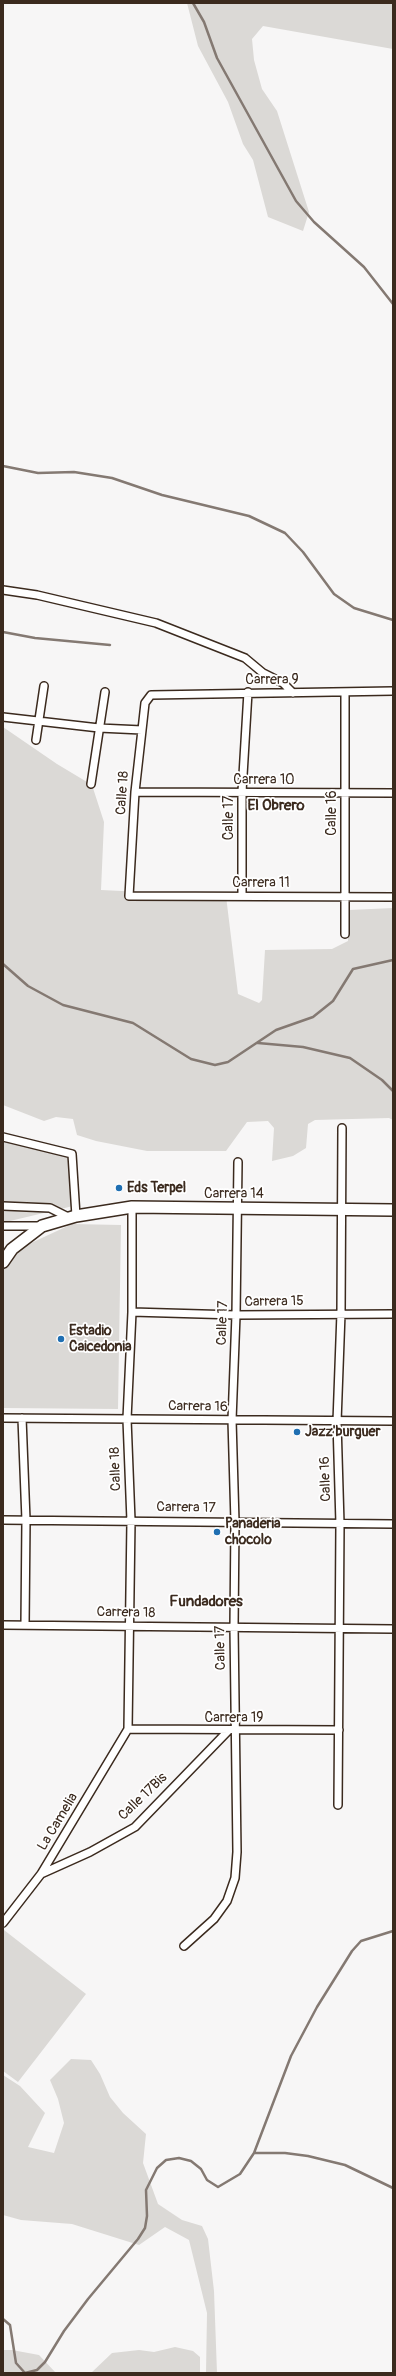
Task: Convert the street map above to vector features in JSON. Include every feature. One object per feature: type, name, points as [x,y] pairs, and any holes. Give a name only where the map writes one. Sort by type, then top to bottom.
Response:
[{"type":"main road","name":"Carrera 14","points":[[42,1226],[73,1217],[132,1207],[237,1210],[393,1210]]},
{"type":"main road","points":[[3,1262],[12,1249],[42,1226]]},
{"type":"street","points":[[3,590],[37,595],[156,623],[245,658],[263,673],[283,683],[293,693]]},
{"type":"street","points":[[36,740],[44,686]]},
{"type":"street","name":"Carrera 9","points":[[151,694],[393,691]]},
{"type":"street","points":[[91,784],[105,692]]},
{"type":"street","name":"Calle 17","points":[[242,896],[242,792],[248,692]]},
{"type":"street","name":"Calle 16","points":[[345,692],[345,934]]},
{"type":"street","name":"Calle 18","points":[[129,896],[135,792],[145,703],[151,694]]},
{"type":"street","points":[[3,717],[99,728],[142,730]]},
{"type":"street","name":"Carrera 10","points":[[135,792],[393,793]]},
{"type":"street","name":"Carrera 11","points":[[129,896],[393,897]]},
{"type":"street","name":"Calle 16","points":[[338,1805],[340,1524],[337,1422],[341,1313],[342,1128]]},
{"type":"street","points":[[3,1137],[72,1154],[73,1217],[50,1208],[3,1206]]},
{"type":"street","name":"Calle 17","points":[[184,1946],[214,1919],[227,1901],[235,1878],[237,1852],[234,1627],[235,1522],[232,1420],[236,1315],[238,1162]]},
{"type":"street","name":"Calle 18","points":[[128,1730],[131,1521],[127,1419],[132,1312],[132,1207]]},
{"type":"street","points":[[3,1226],[42,1226]]},
{"type":"street","name":"Carrera 15","points":[[132,1312],[236,1315],[341,1313],[393,1314]]},
{"type":"street","name":"Carrera 16","points":[[3,1418],[337,1422],[393,1421]]},
{"type":"street","points":[[22,1418],[26,1520],[25,1625]]},
{"type":"street","name":"Carrera 17","points":[[3,1520],[393,1524]]},
{"type":"street","name":"Carrera 18","points":[[3,1625],[393,1629]]},
{"type":"street","name":"Carrera 19","points":[[128,1730],[338,1730]]},
{"type":"street","name":"La Camelia","points":[[3,1923],[41,1874],[128,1730]]},
{"type":"street","name":"Calle 17Bis","points":[[41,1874],[90,1852],[135,1827],[228,1731]]},
{"type":"shaded area","points":[[187,3],[393,3],[393,49],[263,26],[252,39],[254,60],[262,89],[277,111],[309,212],[303,231],[268,217],[253,160],[243,144],[228,102],[198,46]]},
{"type":"shaded area","points":[[3,727],[57,764],[92,785],[104,822],[101,890],[226,896],[238,994],[259,1003],[262,1000],[265,950],[332,949],[348,941],[349,910],[393,908],[393,1120],[389,1118],[315,1120],[308,1124],[306,1148],[293,1156],[272,1161],[274,1128],[268,1121],[247,1122],[226,1151],[147,1151],[96,1141],[77,1135],[73,1119],[56,1117],[44,1121],[3,1105]]},
{"type":"shaded area","points":[[3,1140],[69,1155],[73,1206],[10,1221],[3,1227]]},
{"type":"shaded area","name":"Estadio Caicedonia","points":[[72,1224],[121,1225],[118,1409],[3,1408],[3,1270],[16,1250]]},
{"type":"shaded area","points":[[4,1930],[86,1994],[18,2082],[3,2071]]},
{"type":"shaded area","points":[[71,2059],[91,2060],[100,2074],[110,2097],[123,2113],[146,2134],[143,2163],[158,2204],[182,2220],[202,2226],[208,2239],[214,2291],[217,2373],[206,2373],[207,2313],[189,2240],[165,2227],[139,2245],[72,2224],[21,2220],[3,2215],[3,2075],[20,2086],[45,2113],[28,2147],[54,2153],[64,2123],[58,2099],[50,2080]]},
{"type":"shaded area","points":[[175,2347],[193,2351],[200,2357],[200,2373],[91,2373],[112,2353],[139,2350],[154,2352]]},
{"type":"shaded area","points":[[3,2350],[12,2350],[39,2355],[56,2373],[3,2373]]},
{"type":"waterway","points":[[193,3],[204,22],[217,58],[296,201],[314,222],[364,267],[393,304]]},
{"type":"waterway","points":[[3,466],[38,473],[74,472],[112,478],[162,495],[249,516],[285,533],[303,552],[334,594],[354,608],[393,620]]},
{"type":"waterway","points":[[3,632],[35,638],[110,645]]},
{"type":"waterway","points":[[3,964],[28,986],[63,1005],[133,1023],[191,1059],[215,1065],[228,1062],[276,1030],[313,1017],[333,1001],[353,969],[393,960]]},
{"type":"waterway","points":[[258,1043],[303,1047],[350,1058],[382,1080],[393,1091]]},
{"type":"waterway","points":[[3,2319],[10,2325],[16,2363],[25,2373],[37,2370],[45,2362],[64,2331],[88,2299],[138,2239],[145,2228],[147,2216],[146,2190],[157,2168],[166,2160],[179,2158],[191,2161],[201,2169],[207,2180],[218,2187],[240,2174],[254,2153],[291,2056],[317,2007],[352,1951],[361,1941],[393,1931]]},
{"type":"waterway","points":[[254,2153],[285,2153],[308,2156],[345,2165],[393,2188]]},
{"type":"place","name":"Eds Terpel","points":[[119,1188]]},
{"type":"place","name":"Estadio Caicedonia","points":[[61,1339]]},
{"type":"place","name":"Jazz'burguer","points":[[297,1432]]},
{"type":"place","name":"Panaderia chocolo","points":[[217,1532]]},
{"type":"district","name":"El Obrero","points":[[276,806]]},
{"type":"district","name":"Fundadores","points":[[206,1602]]}]
